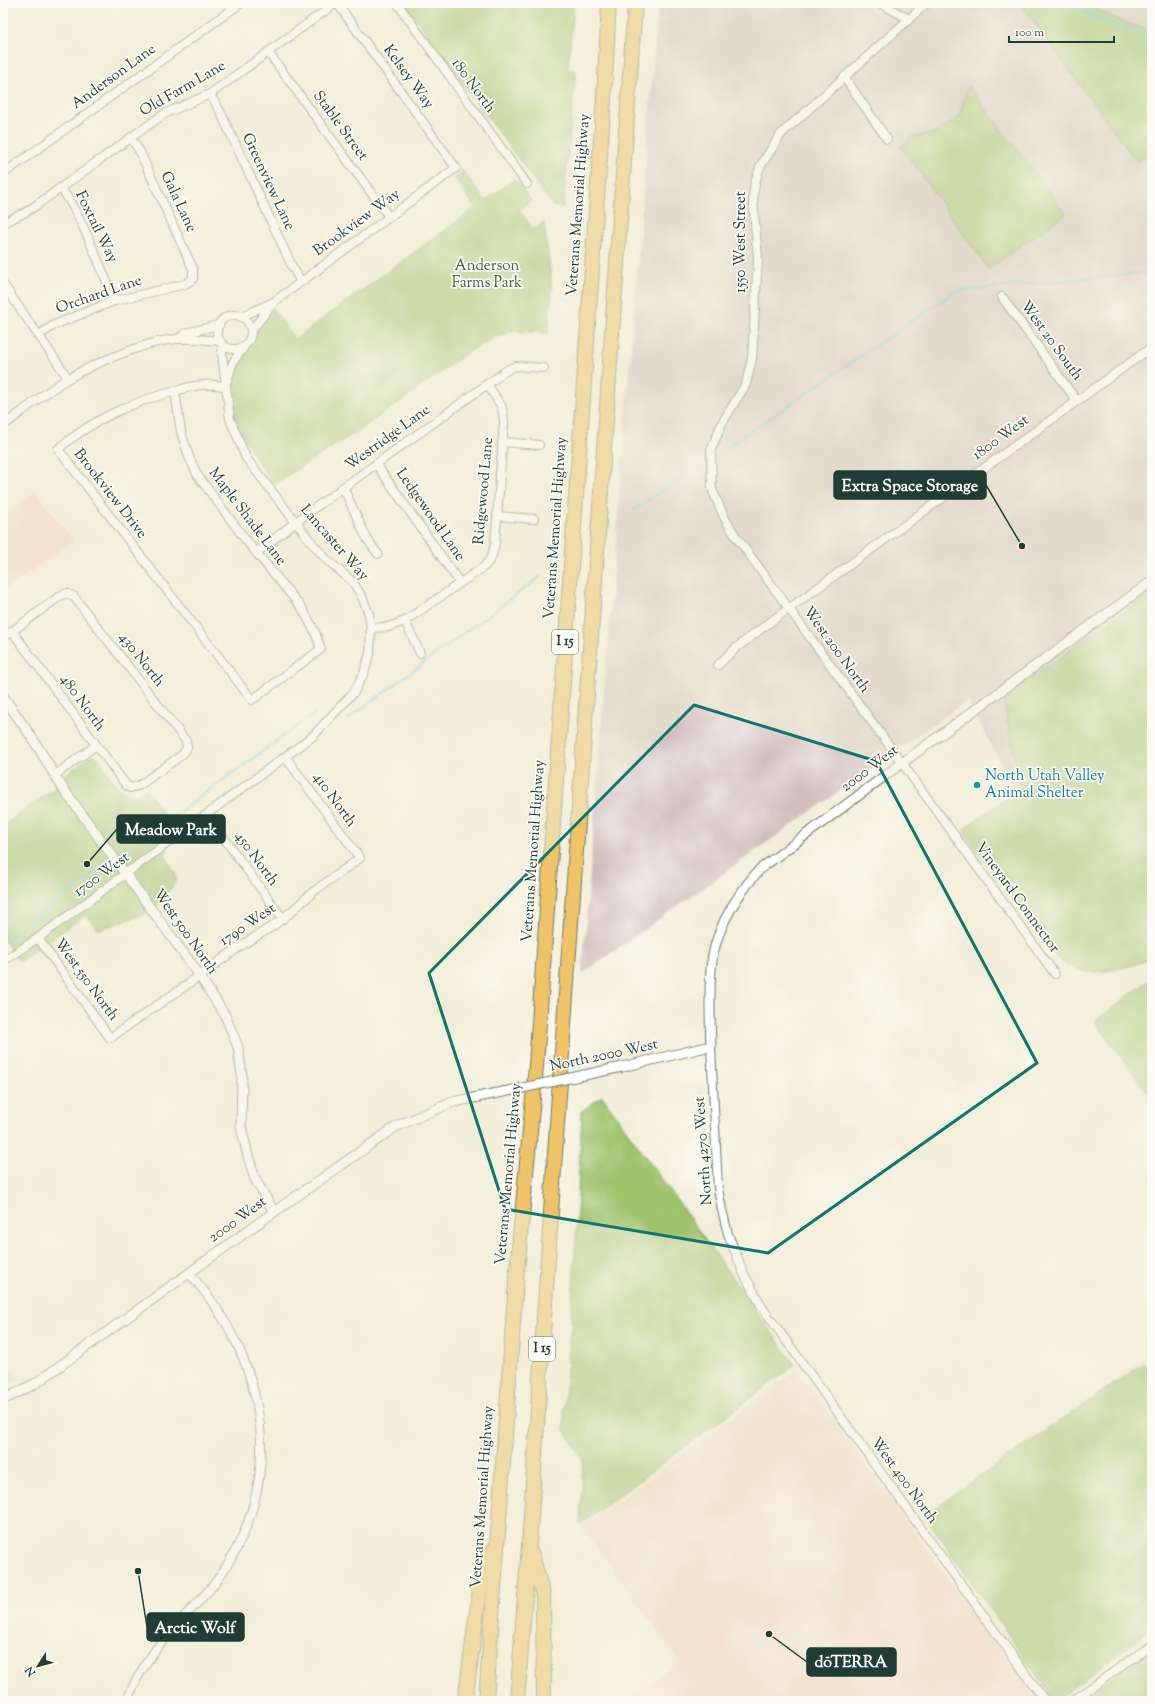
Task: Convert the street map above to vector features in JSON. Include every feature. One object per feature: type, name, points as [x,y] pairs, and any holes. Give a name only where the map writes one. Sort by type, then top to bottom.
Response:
[{"type":"highway","name":"Veterans Memorial Highway","points":[[486,1701],[516,1281],[536,1066],[609,3]]},
{"type":"highway","name":"I 15","points":[[517,1701],[635,3]]},
{"type":"highway","points":[[529,1545],[543,1595],[544,1701]]},
{"type":"highway","points":[[465,1701],[483,1567],[496,1546]]},
{"type":"street","name":"Anderson Lane","points":[[3,174],[241,3]]},
{"type":"street","name":"Old Farm Lane","points":[[3,223],[26,212],[173,108],[210,94],[336,3]]},
{"type":"street","name":"Kelsey Way","points":[[336,3],[456,168]]},
{"type":"street","name":"180 North","points":[[397,3],[527,184]]},
{"type":"street","points":[[880,3],[909,19]]},
{"type":"street","name":"1550 West Street","points":[[711,471],[711,450],[714,439],[746,384],[752,360],[758,259],[753,199],[754,182],[763,162],[781,134],[927,3]]},
{"type":"street","name":"Stable Street","points":[[268,52],[389,217]]},
{"type":"street","points":[[845,78],[888,139]]},
{"type":"street","name":"Greenview Lane","points":[[210,94],[220,111],[292,266],[301,282]]},
{"type":"street","name":"Gala Lane","points":[[131,138],[140,152],[193,269],[193,278]]},
{"type":"street","name":"Brookview Way","points":[[241,317],[275,301],[456,168]]},
{"type":"street","name":"Foxtail Way","points":[[61,188],[68,197],[112,293],[114,301]]},
{"type":"street","name":"Orchard Lane","points":[[39,335],[54,325],[114,301],[185,284],[193,278]]},
{"type":"street","points":[[3,284],[68,378]]},
{"type":"street","name":"West 20 South","points":[[1002,296],[1077,401]]},
{"type":"street","name":"Brookview Way","points":[[251,331],[275,301]]},
{"type":"street","points":[[179,338],[199,339],[221,343],[227,348],[236,349],[245,346],[249,342],[251,331],[248,322],[241,317],[226,317],[219,325],[217,330],[221,343]]},
{"type":"street","points":[[3,426],[68,378],[128,352],[219,325]]},
{"type":"street","name":"Lancaster Way","points":[[221,343],[230,419],[246,458],[326,559],[353,582],[362,597],[369,614],[371,628],[370,654],[364,673],[354,692],[329,721]]},
{"type":"street","name":"Lancaster Way","points":[[225,386],[232,362],[245,346]]},
{"type":"street","name":"1800 West","points":[[718,665],[736,648],[789,609],[1152,347]]},
{"type":"street","name":"Westridge Lane","points":[[256,553],[296,522],[512,367],[544,368]]},
{"type":"street","name":"Brookview Drive","points":[[225,386],[204,384],[142,400],[103,418],[58,450],[252,700],[321,649]]},
{"type":"street","name":"Ridgewood Lane","points":[[371,628],[388,627],[405,621],[485,566],[491,558],[495,545],[504,414],[487,384]]},
{"type":"street","name":"Maple Shade Lane","points":[[175,391],[181,432],[189,457],[198,476],[210,494],[256,553],[302,608],[315,632],[321,649]]},
{"type":"street","points":[[502,442],[539,445]]},
{"type":"street","name":"Ledgewood Lane","points":[[376,464],[460,583]]},
{"type":"street","name":"West 200 North","points":[[711,471],[712,489],[724,517],[741,544],[956,838]]},
{"type":"street","points":[[343,488],[367,539],[378,554]]},
{"type":"street","points":[[497,516],[534,519]]},
{"type":"street","name":"2000 West","points":[[711,1046],[711,968],[724,921],[744,887],[760,869],[902,763],[1152,581]]},
{"type":"street","name":"430 North","points":[[12,631],[60,596],[67,593],[74,597],[151,694],[186,741],[187,748],[183,754],[140,785],[130,788]]},
{"type":"street","points":[[405,621],[420,653]]},
{"type":"street","points":[[3,638],[12,631]]},
{"type":"street","name":"480 North","points":[[12,631],[95,746],[122,781],[130,788]]},
{"type":"street","name":"West 500 North","points":[[3,696],[33,739],[55,775],[200,976],[225,1016],[238,1047],[242,1076],[241,1127],[255,1179],[274,1212]]},
{"type":"street","name":"1700 West","points":[[3,961],[38,938],[286,758],[329,721]]},
{"type":"street","points":[[55,775],[95,746]]},
{"type":"street","name":"410 North","points":[[286,758],[360,858]]},
{"type":"street","name":"450 North","points":[[207,815],[283,918]]},
{"type":"street","name":"Vineyard Connector","points":[[956,838],[1055,974]]},
{"type":"street","name":"1790 West","points":[[110,1038],[200,976],[239,947],[283,918],[314,892],[360,858]]},
{"type":"street","name":"West 550 North","points":[[38,938],[110,1038]]},
{"type":"street","name":"North 2000 West","points":[[503,1092],[622,1067],[711,1046]]},
{"type":"street","name":"North 4270 West","points":[[711,1046],[718,1188],[728,1234],[744,1274]]},
{"type":"street","name":"2000 West","points":[[3,1399],[36,1383],[274,1212],[397,1126],[453,1102],[503,1092]]},
{"type":"street","points":[[127,1701],[136,1682],[155,1651],[176,1625],[203,1597],[222,1573],[246,1526],[257,1487],[260,1416],[248,1369],[229,1328],[208,1297],[189,1273]]},
{"type":"street","name":"West 400 North","points":[[744,1274],[766,1313],[1045,1701]]},
{"type":"street","points":[[1072,1701],[1152,1645]]},
{"type":"highlighted area","points":[[694,705],[876,761],[1037,1063],[768,1253],[505,1209],[429,973]]},
{"type":"shaded area","points":[[658,3],[1152,3],[1152,943],[1056,870],[968,700],[582,974]]},
{"type":"shaded area","points":[[36,492],[74,540],[3,592],[3,516]]},
{"type":"shaded area","points":[[3,1360],[18,1380],[3,1388]]},
{"type":"shaded area","points":[[797,1370],[1037,1701],[624,1701],[677,1663],[678,1659],[582,1527]]},
{"type":"green space","points":[[404,3],[574,3],[568,70],[576,70],[563,207],[553,206]]},
{"type":"green space","points":[[1020,3],[1083,3],[1125,23],[1152,31],[1152,152],[1137,162]]},
{"type":"green space","points":[[968,86],[1066,214],[988,269],[901,146],[912,137],[935,133],[959,117]]},
{"type":"green space","name":"Anderson Farms Park","points":[[462,170],[485,201],[515,179],[531,201],[519,210],[534,230],[544,222],[552,288],[548,333],[515,331],[500,335],[471,350],[358,431],[274,484],[248,445],[235,416],[231,400],[230,385],[233,370],[237,362],[252,342],[262,322],[273,309],[295,339],[475,208],[455,178],[461,174]]},
{"type":"green space","points":[[1152,592],[1152,957],[1139,963],[1121,968],[1088,972],[1071,967],[1057,958],[967,837],[965,828],[1021,788],[1003,698]]},
{"type":"green space","points":[[90,756],[98,758],[124,792],[133,794],[146,789],[174,828],[165,856],[175,872],[177,880],[159,904],[145,914],[98,930],[86,915],[19,961],[3,939],[3,826],[53,789],[64,776]]},
{"type":"green space","points":[[1152,978],[1152,1099],[1095,1021]]},
{"type":"green space","points":[[602,1096],[795,1365],[580,1525],[583,1460],[564,1430],[564,1410],[573,1293],[582,1111]]},
{"type":"green space","points":[[1144,1363],[1152,1373],[1152,1629],[1055,1701],[924,1515]]},
{"type":"green space","points":[[1152,1648],[1152,1701],[1078,1701]]},
{"type":"waterway","points":[[1067,3],[1078,10],[1152,40]]},
{"type":"waterway","points":[[726,448],[956,291],[1152,272]]},
{"type":"waterway","points":[[634,510],[697,467]]},
{"type":"waterway","points":[[348,719],[540,577]]},
{"type":"waterway","points":[[126,851],[315,713]]},
{"type":"waterway","points":[[3,942],[102,868]]},
{"type":"place","name":"Extra Space Storage","points":[[1022,546]]},
{"type":"place","name":"North Utah Valley Animal Shelter","points":[[977,785]]},
{"type":"place","name":"Meadow Park","points":[[87,864]]},
{"type":"place","name":"Arctic Wolf","points":[[138,1571]]},
{"type":"place","name":"dōTERRA","points":[[769,1634]]}]
